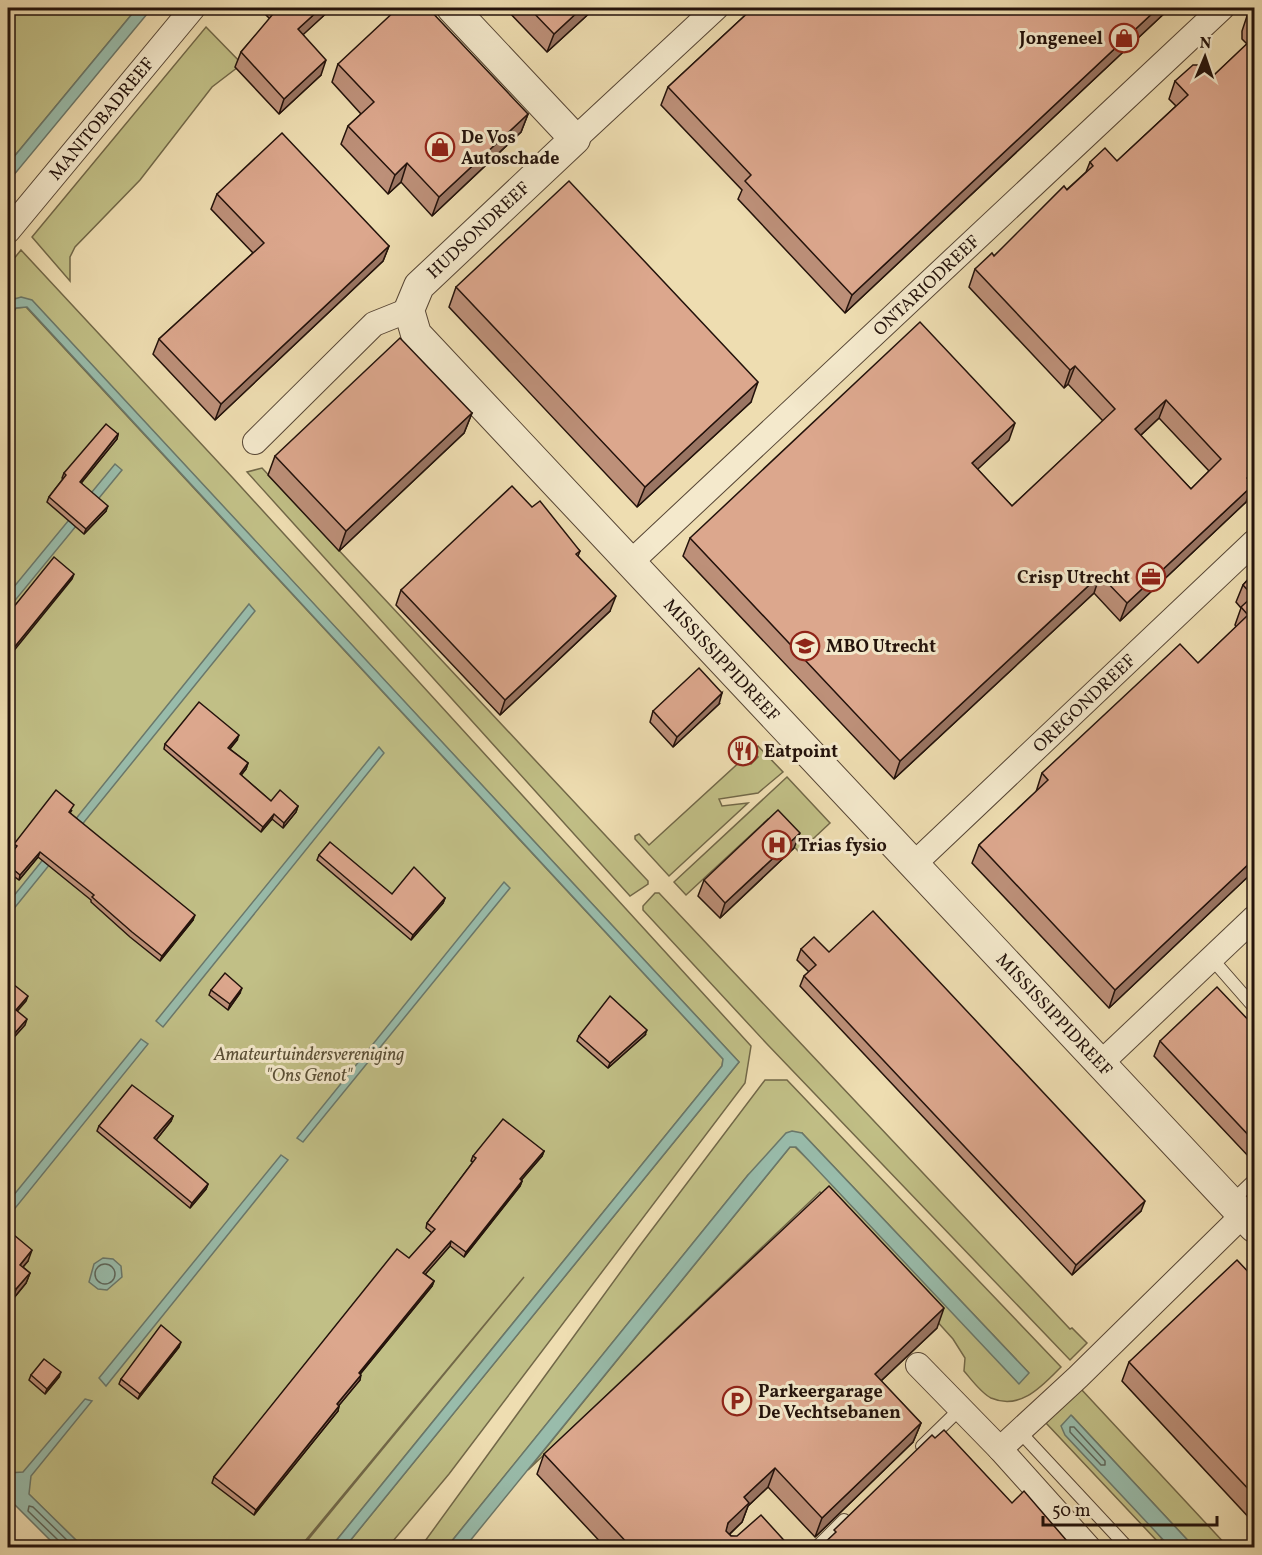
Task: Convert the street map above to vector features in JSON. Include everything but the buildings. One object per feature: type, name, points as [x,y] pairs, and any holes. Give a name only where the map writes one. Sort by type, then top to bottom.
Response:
[{"type":"street","name":"MANITOBADREEF","points":[[8,231],[193,8]]},
{"type":"street","points":[[452,8],[575,140]]},
{"type":"street","name":"HUDSONDREEF","points":[[410,310],[419,286],[716,8]]},
{"type":"street","name":"ONTARIODREEF","points":[[630,563],[1222,8]]},
{"type":"street","points":[[255,442],[374,324],[410,310]]},
{"type":"street","name":"MISSISSIPPIDREEF","points":[[410,310],[416,334],[630,563],[760,697],[1243,1214]]},
{"type":"street","name":"OREGONDREEF","points":[[914,864],[1254,542]]},
{"type":"street","points":[[1102,1062],[1254,918]]},
{"type":"street","points":[[1000,1449],[1243,1214]]},
{"type":"street","points":[[918,1365],[1000,1449],[1089,1548]]},
{"type":"lane","points":[[1212,959],[1254,1007]]},
{"type":"lane","points":[[1243,1214],[1254,1180]]},
{"type":"lane","points":[[909,1458],[960,1409]]},
{"type":"lane","points":[[1019,1431],[1128,1548]]},
{"type":"lane","points":[[816,1548],[850,1515]]},
{"type":"green space","points":[[8,8],[137,8],[8,164]]},
{"type":"green space","points":[[206,27],[242,64],[212,87],[140,180],[75,247],[70,257],[70,281],[32,237]]},
{"type":"green space","points":[[21,250],[232,477],[751,1046],[745,1083],[449,1474],[388,1547],[345,1547],[739,1062],[32,301],[13,298],[8,301],[8,266]]},
{"type":"green space","name":"Amateurtuindersvereniging \"Ons Genot\"","points":[[26,307],[723,1059],[722,1066],[331,1547],[302,1547],[524,1277],[300,1547],[83,1547],[8,1474],[8,319],[16,308]]},
{"type":"green space","points":[[262,468],[648,881],[648,884],[630,896],[247,472]]},
{"type":"green space","points":[[758,746],[783,772],[758,793],[719,799],[722,806],[748,803],[669,876],[635,839],[635,836],[639,834],[649,845],[744,758],[751,764],[758,757],[752,750]]},
{"type":"green space","points":[[787,777],[830,823],[799,852],[768,819],[686,895],[674,882]]},
{"type":"green space","points":[[655,893],[659,893],[1070,1329],[1072,1328],[1087,1343],[1070,1360],[767,1044],[643,910],[643,906]]},
{"type":"green space","points":[[765,1080],[787,1080],[1061,1367],[1039,1388],[1022,1399],[1002,1401],[987,1396],[964,1371],[965,1358],[953,1339],[820,1192],[528,1470],[790,1147],[795,1147],[1029,1373],[802,1133],[748,1175],[447,1547],[420,1548],[638,1248]]},
{"type":"green space","points":[[1081,1389],[1228,1547],[1194,1547],[1072,1416],[1162,1539],[1159,1543],[1046,1423]]},
{"type":"water","points":[[137,8],[152,8],[8,182],[8,164]]},
{"type":"water","points":[[21,297],[32,300],[739,1062],[345,1547],[331,1547],[722,1066],[723,1059],[27,307],[16,308],[8,319],[8,301]]},
{"type":"water","points":[[115,464],[122,470],[8,609],[8,594]]},
{"type":"water","points":[[249,604],[255,611],[12,911],[8,908],[8,903]]},
{"type":"water","points":[[379,747],[384,753],[163,1027],[156,1021]]},
{"type":"water","points":[[504,882],[510,888],[303,1142],[297,1138]]},
{"type":"water","points":[[141,1039],[148,1044],[8,1217],[8,1202]]},
{"type":"water","points":[[792,1131],[802,1133],[1029,1373],[1019,1384],[796,1147],[790,1147],[465,1547],[447,1547],[748,1175],[786,1133]]},
{"type":"water","points":[[281,1155],[288,1160],[106,1386],[99,1378]]},
{"type":"water","points":[[103,1258],[113,1259],[121,1266],[122,1277],[107,1290],[98,1289],[89,1282],[94,1264]]},
{"type":"water","points":[[85,1399],[92,1401],[31,1476],[29,1494],[83,1547],[57,1547],[8,1498],[8,1473],[23,1472]]},
{"type":"water","points":[[1071,1415],[1194,1547],[1170,1547],[1065,1435],[1061,1426]]},
{"type":"place","name":"Jongeneel","points":[[1124,38]]},
{"type":"place","name":"De Vos Autoschade","points":[[440,147]]},
{"type":"place","name":"Crisp Utrecht","points":[[1151,577]]},
{"type":"place","name":"MBO Utrecht","points":[[805,646]]},
{"type":"place","name":"Eatpoint","points":[[743,751]]},
{"type":"place","name":"Trias fysio","points":[[777,845]]},
{"type":"place","name":"Parkeergarage De Vechtsebanen","points":[[737,1401]]}]
